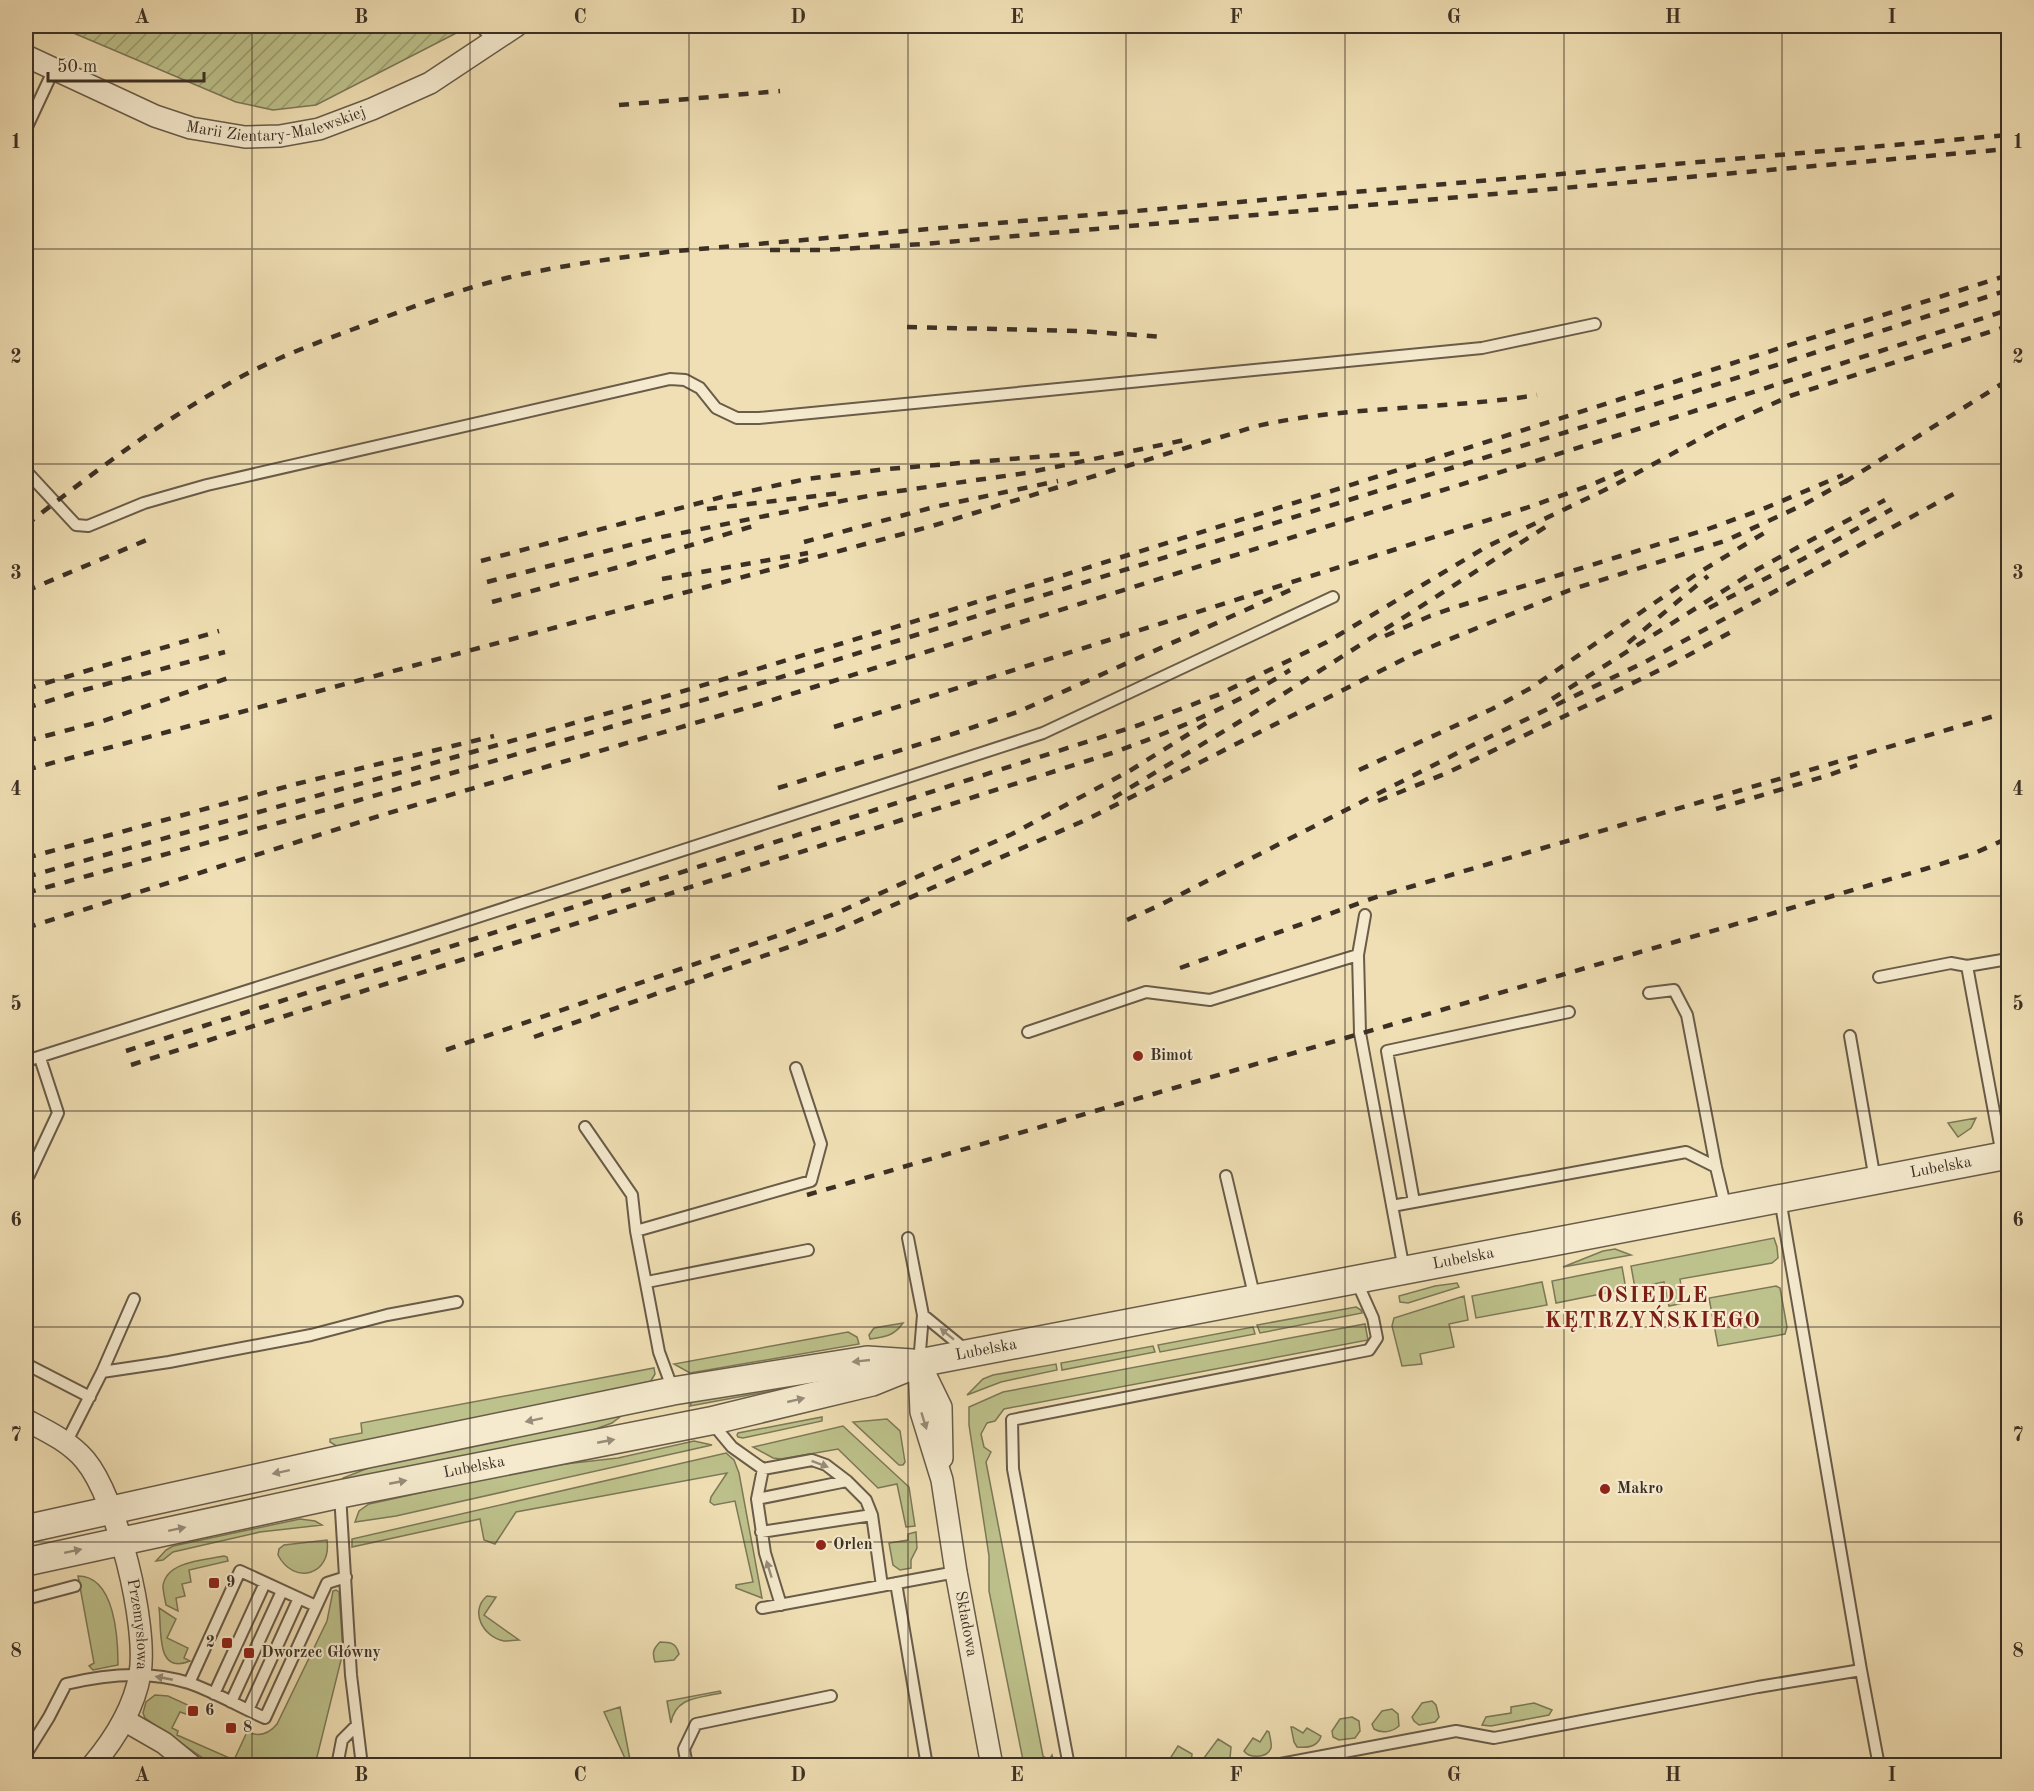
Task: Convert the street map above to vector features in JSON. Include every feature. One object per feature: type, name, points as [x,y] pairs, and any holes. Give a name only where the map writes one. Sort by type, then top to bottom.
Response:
[{"type":"street","name":"Marii Zientary-Malewskiej","points":[[26,56],[155,116],[191,128],[245,137],[280,136],[319,129],[372,109],[430,83],[487,34],[516,26]]},
{"type":"street","name":"Lubelska","points":[[26,1562],[340,1494],[710,1421],[872,1382],[919,1363],[2006,1156]]},
{"type":"street","name":"Lubelska","points":[[26,1529],[338,1460],[673,1391],[867,1360],[919,1363]]},
{"type":"street","name":"Składowa","points":[[919,1363],[941,1407],[942,1480],[956,1572],[992,1766]]},
{"type":"street","points":[[26,1420],[66,1443],[84,1459],[95,1473],[112,1509]]},
{"type":"street","name":"Przemysłowa","points":[[92,1766],[106,1750],[124,1720],[140,1674],[139,1622],[132,1583],[112,1509]]},
{"type":"street","points":[[124,1720],[164,1743],[192,1766]]},
{"type":"lane","points":[[26,129],[54,69]]},
{"type":"lane","points":[[26,471],[76,525],[88,526],[144,503],[207,484],[670,379],[685,380],[700,388],[716,408],[737,418],[759,418],[1482,348],[1595,324]]},
{"type":"lane","points":[[26,1061],[1043,733],[1334,597]]},
{"type":"lane","points":[[1365,915],[1358,955],[1360,1033],[1404,1270]]},
{"type":"lane","points":[[1028,1032],[1146,992],[1210,1000],[1358,955]]},
{"type":"lane","points":[[1879,977],[1951,963],[1967,966],[2008,959]]},
{"type":"lane","points":[[1967,966],[2006,1156]]},
{"type":"lane","points":[[1649,993],[1674,990],[1687,1015],[1726,1209]]},
{"type":"lane","points":[[1414,1202],[1387,1051],[1569,1012]]},
{"type":"lane","points":[[1850,1036],[1875,1181]]},
{"type":"lane","points":[[26,1175],[29,1175],[58,1113],[40,1058]]},
{"type":"lane","points":[[636,1231],[811,1181],[820,1144],[796,1068]]},
{"type":"lane","points":[[585,1127],[632,1195],[636,1231],[659,1352],[673,1391]]},
{"type":"lane","points":[[1392,1206],[1686,1152],[1716,1167]]},
{"type":"lane","points":[[1226,1176],[1256,1299]]},
{"type":"lane","points":[[1779,1199],[1879,1766]]},
{"type":"lane","points":[[908,1238],[923,1315],[919,1363]]},
{"type":"lane","points":[[647,1282],[808,1250]]},
{"type":"lane","points":[[1069,1766],[1013,1469],[1012,1420],[1369,1350],[1377,1338],[1373,1317],[1356,1280]]},
{"type":"lane","points":[[66,1443],[102,1372],[134,1299]]},
{"type":"lane","points":[[102,1372],[169,1362],[310,1335],[387,1315],[457,1302]]},
{"type":"lane","points":[[923,1315],[971,1353]]},
{"type":"lane","points":[[26,1364],[90,1397]]},
{"type":"lane","points":[[710,1421],[732,1448],[763,1469],[812,1460],[826,1465],[847,1481],[866,1500],[872,1515],[882,1586]]},
{"type":"lane","points":[[763,1469],[757,1499],[761,1532],[781,1605]]},
{"type":"lane","points":[[757,1499],[847,1481]]},
{"type":"lane","points":[[340,1494],[351,1675],[362,1766]]},
{"type":"lane","points":[[761,1532],[872,1515]]},
{"type":"lane","points":[[189,1683],[240,1571],[316,1606]]},
{"type":"lane","points":[[762,1608],[956,1572]]},
{"type":"lane","points":[[26,1754],[66,1684],[97,1677],[140,1674],[189,1683],[265,1718],[327,1583],[346,1577]]},
{"type":"lane","points":[[214,1695],[265,1583]]},
{"type":"lane","points":[[896,1583],[927,1766]]},
{"type":"lane","points":[[26,1599],[75,1587]]},
{"type":"lane","points":[[231,1702],[282,1591]]},
{"type":"lane","points":[[248,1710],[299,1598]]},
{"type":"lane","points":[[1269,1766],[1456,1731],[1494,1738],[1758,1687],[1861,1670]]},
{"type":"lane","points":[[687,1766],[684,1749],[696,1724],[831,1696]]},
{"type":"lane","points":[[337,1766],[342,1740],[356,1726]]},
{"type":"green space","points":[[57,26],[470,26],[316,105],[273,110],[236,102]]},
{"type":"green space","points":[[1976,1118],[1971,1128],[1958,1137],[1948,1123]]},
{"type":"green space","points":[[1774,1238],[1778,1258],[1772,1263],[1680,1279],[1684,1303],[1669,1306],[1664,1282],[1635,1288],[1631,1266]]},
{"type":"green space","points":[[1615,1249],[1631,1255],[1563,1267],[1603,1251]]},
{"type":"green space","points":[[1622,1267],[1626,1289],[1556,1303],[1552,1281]]},
{"type":"green space","points":[[1542,1282],[1547,1305],[1476,1318],[1472,1296]]},
{"type":"green space","points":[[1457,1283],[1459,1287],[1408,1303],[1400,1302],[1399,1296],[1435,1286]]},
{"type":"green space","points":[[1776,1286],[1780,1288],[1787,1327],[1785,1334],[1718,1346],[1709,1298]]},
{"type":"green space","points":[[1464,1296],[1468,1320],[1449,1324],[1454,1347],[1420,1354],[1422,1364],[1402,1366],[1392,1326],[1394,1318]]},
{"type":"green space","points":[[1356,1307],[1362,1313],[1260,1333],[1257,1325]]},
{"type":"green space","points":[[903,1323],[889,1335],[870,1339],[869,1335],[874,1328]]},
{"type":"green space","points":[[1365,1324],[1368,1340],[1004,1409],[995,1421],[987,1423],[981,1434],[984,1447],[991,1452],[986,1462],[1043,1756],[1049,1760],[1052,1755],[1055,1765],[1024,1765],[989,1591],[989,1556],[969,1425],[969,1407],[1003,1392]]},
{"type":"green space","points":[[1253,1327],[1255,1334],[1160,1352],[1158,1345]]},
{"type":"green space","points":[[848,1332],[857,1337],[859,1344],[690,1373],[674,1364]]},
{"type":"green space","points":[[1153,1346],[1155,1352],[1062,1370],[1061,1363]]},
{"type":"green space","points":[[1056,1364],[1057,1370],[1001,1382],[967,1395],[983,1379],[993,1375]]},
{"type":"green space","points":[[654,1368],[655,1374],[649,1384],[340,1448],[330,1442],[330,1439],[362,1433],[361,1423]]},
{"type":"green space","points":[[863,1374],[690,1406],[692,1401]]},
{"type":"green space","points":[[622,1413],[612,1423],[593,1430],[342,1484],[343,1478],[381,1463]]},
{"type":"green space","points":[[822,1417],[822,1421],[743,1438],[737,1435],[738,1433]]},
{"type":"green space","points":[[887,1419],[900,1431],[905,1462],[903,1465],[899,1465],[853,1422]]},
{"type":"green space","points":[[843,1426],[909,1487],[915,1526],[906,1527],[897,1484],[878,1488],[838,1449],[781,1459],[773,1458],[753,1447]]},
{"type":"green space","points":[[694,1441],[712,1445],[396,1516],[355,1522],[359,1511],[369,1504],[538,1467],[618,1458]]},
{"type":"green space","points":[[726,1453],[734,1460],[739,1473],[762,1598],[736,1588],[736,1585],[753,1582],[735,1501],[714,1505],[710,1502],[727,1473],[516,1512],[495,1544],[484,1540],[480,1519],[352,1547],[352,1539]]},
{"type":"green space","points":[[300,1519],[315,1521],[322,1525],[260,1532],[173,1552],[163,1560],[156,1561],[173,1546]]},
{"type":"green space","points":[[916,1532],[917,1548],[911,1560],[911,1568],[900,1570],[893,1565],[889,1543],[908,1540],[908,1534]]},
{"type":"green space","points":[[327,1540],[324,1561],[310,1572],[293,1571],[278,1555],[279,1549],[284,1545]]},
{"type":"green space","points":[[224,1556],[228,1561],[189,1570],[191,1582],[182,1584],[185,1596],[176,1598],[178,1611],[166,1605],[163,1586],[171,1571],[188,1563]]},
{"type":"green space","points":[[78,1576],[90,1579],[100,1586],[107,1597],[115,1625],[118,1665],[93,1670],[89,1666],[94,1663]]},
{"type":"green space","points":[[333,1591],[339,1592],[343,1652],[315,1765],[213,1765],[145,1718],[143,1713],[146,1702],[155,1695],[168,1696],[190,1706],[186,1714],[180,1712],[172,1728],[178,1731],[177,1735],[234,1760],[247,1732],[264,1734],[277,1724],[327,1621]]},
{"type":"green space","points":[[487,1596],[496,1597],[484,1615],[519,1640],[497,1639],[485,1629],[481,1623],[479,1609]]},
{"type":"green space","points":[[159,1608],[176,1619],[167,1638],[188,1648],[184,1658],[190,1661],[179,1664],[171,1662],[166,1656],[162,1648]]},
{"type":"green space","points":[[660,1642],[675,1645],[679,1654],[674,1660],[655,1662],[654,1651]]},
{"type":"green space","points":[[720,1691],[721,1693],[683,1703],[673,1714],[671,1723],[667,1701]]},
{"type":"green space","points":[[1432,1701],[1436,1705],[1439,1717],[1435,1722],[1419,1725],[1412,1717],[1422,1703]]},
{"type":"green space","points":[[1534,1703],[1552,1710],[1549,1715],[1491,1726],[1482,1725],[1486,1717],[1511,1713],[1511,1707]]},
{"type":"green space","points":[[620,1707],[631,1765],[628,1765],[604,1712]]},
{"type":"green space","points":[[1392,1709],[1398,1714],[1399,1726],[1387,1732],[1374,1729],[1372,1724],[1382,1711]]},
{"type":"green space","points":[[1352,1717],[1359,1721],[1360,1731],[1355,1738],[1339,1740],[1333,1737],[1332,1731],[1340,1719]]},
{"type":"green space","points":[[1291,1727],[1303,1733],[1307,1728],[1321,1736],[1314,1745],[1297,1747]]},
{"type":"green space","points":[[1267,1731],[1271,1742],[1269,1752],[1258,1756],[1244,1751],[1253,1738],[1260,1742]]},
{"type":"green space","points":[[1218,1739],[1231,1747],[1230,1759],[1227,1762],[1210,1764],[1204,1758]]},
{"type":"green space","points":[[1178,1746],[1192,1754],[1191,1765],[1166,1765]]},
{"type":"railway","points":[[619,105],[780,91]]},
{"type":"railway","points":[[26,525],[147,435],[238,378],[302,349],[417,305],[529,273],[603,260],[677,251],[2008,135]]},
{"type":"railway","points":[[770,250],[823,250],[924,244],[2008,149]]},
{"type":"railway","points":[[26,877],[515,740],[807,654],[1258,514],[2008,275]]},
{"type":"railway","points":[[26,893],[332,808],[775,679],[1650,406],[2008,290]]},
{"type":"railway","points":[[26,928],[382,815],[763,703],[1654,424],[2008,310]]},
{"type":"railway","points":[[1717,429],[1790,396],[2008,326]]},
{"type":"railway","points":[[907,327],[1080,331],[1164,337]]},
{"type":"railway","points":[[1845,482],[2008,380]]},
{"type":"railway","points":[[26,770],[932,526],[1257,426],[1327,414],[1502,400],[1537,395]]},
{"type":"railway","points":[[126,1051],[1139,725],[1220,694],[1327,642],[1486,547],[1613,486],[1725,425]]},
{"type":"railway","points":[[487,582],[657,538],[765,516],[878,494],[1026,473],[1185,440]]},
{"type":"railway","points":[[481,561],[722,497],[806,479],[887,469],[1085,453]]},
{"type":"railway","points":[[834,727],[1526,508],[1591,485],[1632,467]]},
{"type":"railway","points":[[1385,636],[1459,606],[1708,529],[1763,509],[1843,475]]},
{"type":"railway","points":[[534,1037],[837,930],[1090,818],[1416,653],[1570,590],[1725,541],[1805,504],[1853,477]]},
{"type":"railway","points":[[804,542],[934,507],[1058,481]]},
{"type":"railway","points":[[1127,920],[1473,745],[1645,662],[1959,491]]},
{"type":"railway","points":[[707,509],[841,493]]},
{"type":"railway","points":[[1552,699],[1758,569],[1885,500]]},
{"type":"railway","points":[[1709,608],[1892,509]]},
{"type":"railway","points":[[492,602],[630,564],[753,526]]},
{"type":"railway","points":[[1113,798],[1244,719],[1547,526]]},
{"type":"railway","points":[[1359,770],[1492,709],[1531,688],[1695,575],[1769,530]]},
{"type":"railway","points":[[26,591],[149,539]]},
{"type":"railway","points":[[662,579],[808,553]]},
{"type":"railway","points":[[1628,643],[1708,576]]},
{"type":"railway","points":[[778,788],[1020,711],[1297,587]]},
{"type":"railway","points":[[26,689],[219,631]]},
{"type":"railway","points":[[1378,801],[1447,773],[1672,664],[1733,631]]},
{"type":"railway","points":[[26,708],[225,652]]},
{"type":"railway","points":[[131,1065],[1112,753],[1204,716],[1248,695],[1290,670]]},
{"type":"railway","points":[[26,741],[103,721],[231,677]]},
{"type":"railway","points":[[1180,968],[1379,896],[2008,712]]},
{"type":"railway","points":[[446,1050],[782,934],[839,912],[1012,834],[1131,770],[1208,722]]},
{"type":"railway","points":[[26,858],[296,784],[494,736]]},
{"type":"railway","points":[[1716,809],[1857,765]]},
{"type":"railway","points":[[807,1195],[1925,869],[1975,853],[2008,838]]},
{"type":"place","name":"Bimot","points":[[1138,1056]]},
{"type":"place","name":"Makro","points":[[1605,1489]]},
{"type":"place","name":"Orlen","points":[[821,1545]]},
{"type":"place","name":"9","points":[[214,1583]]},
{"type":"place","name":"2","points":[[227,1643]]},
{"type":"place","name":"Dworzec Główny","points":[[249,1653]]},
{"type":"place","name":"6","points":[[193,1711]]},
{"type":"place","name":"8","points":[[231,1728]]},
{"type":"district","name":"OSIEDLE KĘTRZYŃSKIEGO","points":[[1653,1308]]}]
